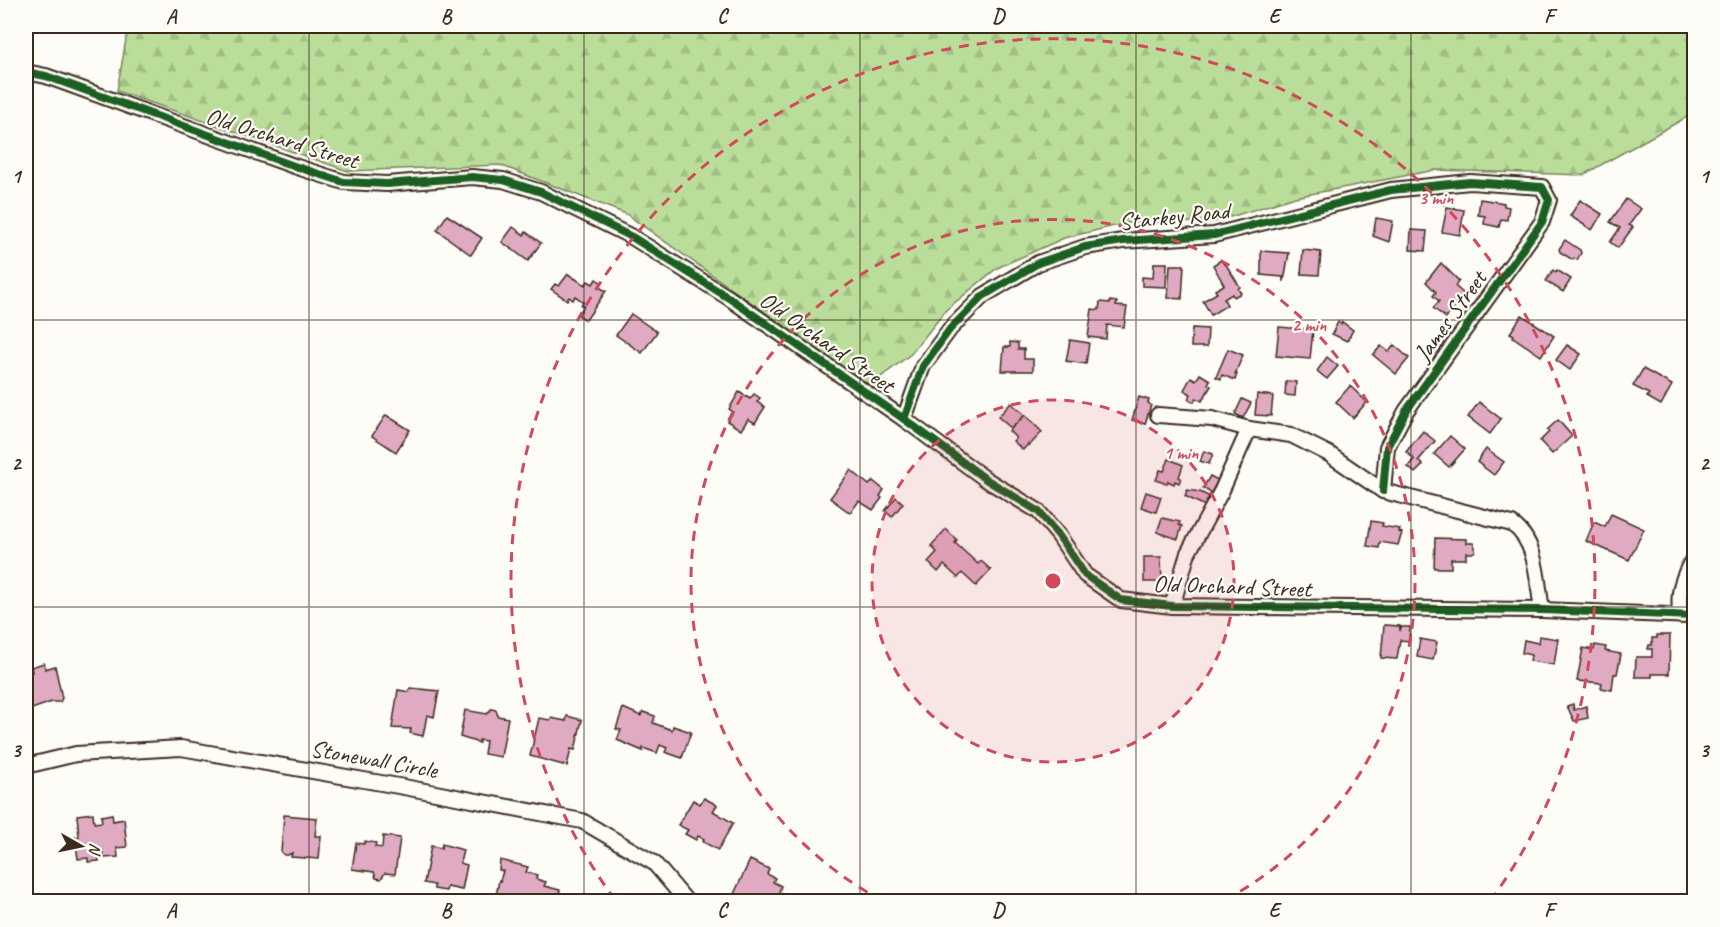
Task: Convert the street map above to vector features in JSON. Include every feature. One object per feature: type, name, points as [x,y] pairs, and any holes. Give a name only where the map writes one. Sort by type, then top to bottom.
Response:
[{"type":"street","name":"Old Orchard Street","points":[[26,72],[46,76],[344,182],[387,183],[472,177],[503,180],[541,192],[632,237],[719,292],[904,419],[987,480],[1038,511],[1059,536],[1085,575],[1121,600],[1172,606],[1542,610],[1688,616]]},
{"type":"street","name":"Starkey Road","points":[[904,419],[923,366],[950,330],[983,296],[1038,263],[1086,247],[1123,241],[1214,236],[1391,190],[1470,182],[1524,184]]},
{"type":"street","name":"James Street","points":[[1383,491],[1387,447],[1406,411],[1542,222],[1549,200],[1542,187],[1524,184]]},
{"type":"street","points":[[1158,415],[1212,418],[1249,429],[1291,435],[1329,454],[1383,491],[1512,524],[1522,531],[1531,548],[1542,610]]},
{"type":"street","points":[[1172,606],[1188,553],[1222,490],[1249,429]]},
{"type":"street","points":[[1688,616],[1678,601],[1684,578],[1695,556]]},
{"type":"street","name":"Stonewall Circle","points":[[26,766],[76,754],[182,748],[582,821],[654,863],[687,902]]},
{"type":"green space","points":[[139,26],[1694,26],[1694,113],[1583,175],[1435,170],[1295,197],[1214,222],[1127,223],[1064,238],[997,268],[946,310],[911,354],[869,386],[626,214],[500,165],[348,171],[117,91],[128,28]]},
{"type":"building","points":[[1480,199],[1504,203],[1504,206],[1509,207],[1507,220],[1501,219],[1499,227],[1484,224],[1485,216],[1478,215]]},
{"type":"building","points":[[1626,199],[1641,209],[1629,225],[1633,227],[1618,248],[1610,242],[1620,228],[1610,222]]},
{"type":"building","points":[[1580,200],[1602,214],[1592,230],[1570,216]]},
{"type":"building","points":[[1447,207],[1464,210],[1460,235],[1442,232]]},
{"type":"building","points":[[447,215],[482,238],[471,255],[437,230]]},
{"type":"building","points":[[1376,218],[1393,221],[1389,242],[1373,236]]},
{"type":"building","points":[[513,227],[524,235],[526,232],[541,243],[528,261],[502,242]]},
{"type":"building","points":[[1411,230],[1427,231],[1425,251],[1410,250]]},
{"type":"building","points":[[1565,240],[1580,250],[1581,253],[1577,260],[1560,252],[1559,249]]},
{"type":"building","points":[[1303,250],[1321,252],[1319,275],[1301,274]]},
{"type":"building","points":[[1261,251],[1289,253],[1284,281],[1283,277],[1261,275]]},
{"type":"building","points":[[1221,260],[1240,287],[1238,289],[1241,293],[1234,297],[1232,294],[1224,299],[1227,305],[1211,315],[1203,301],[1217,293],[1215,290],[1224,285],[1213,265]]},
{"type":"building","points":[[1154,263],[1167,263],[1166,287],[1142,286],[1142,277],[1153,278]]},
{"type":"building","points":[[1441,263],[1459,281],[1455,286],[1465,295],[1446,318],[1433,308],[1439,301],[1433,296],[1436,292],[1426,282]]},
{"type":"building","points":[[1170,265],[1184,265],[1182,299],[1168,298]]},
{"type":"building","points":[[1553,270],[1571,279],[1563,292],[1546,281]]},
{"type":"building","points":[[568,274],[585,285],[588,281],[593,284],[596,279],[602,283],[599,287],[606,291],[586,320],[578,315],[584,306],[581,305],[583,302],[575,296],[573,300],[569,297],[567,300],[551,289],[555,284],[559,286]]},
{"type":"building","points":[[1110,301],[1117,302],[1116,306],[1127,307],[1124,327],[1107,325],[1106,339],[1088,337],[1092,309],[1099,310],[1100,302],[1110,303]]},
{"type":"building","points":[[631,314],[657,332],[642,353],[616,335]]},
{"type":"building","points":[[1522,315],[1554,336],[1541,356],[1510,333]]},
{"type":"building","points":[[1338,322],[1341,324],[1342,322],[1353,330],[1347,341],[1332,334]]},
{"type":"building","points":[[1279,327],[1313,330],[1310,359],[1276,356]]},
{"type":"building","points":[[1192,328],[1208,329],[1207,347],[1191,347]]},
{"type":"building","points":[[1070,340],[1089,343],[1086,364],[1066,361]]},
{"type":"building","points":[[1010,342],[1018,343],[1018,349],[1024,349],[1024,359],[1033,359],[1033,371],[1002,371],[1004,347],[1010,347]]},
{"type":"building","points":[[1394,345],[1409,358],[1396,374],[1373,355],[1381,346],[1389,352]]},
{"type":"building","points":[[1567,345],[1581,354],[1570,370],[1556,360]]},
{"type":"building","points":[[1228,349],[1243,355],[1235,374],[1237,374],[1235,380],[1222,375],[1221,379],[1216,377]]},
{"type":"building","points":[[1327,357],[1338,366],[1327,379],[1317,371]]},
{"type":"building","points":[[1643,369],[1672,385],[1661,405],[1647,397],[1649,394],[1633,386]]},
{"type":"building","points":[[1200,374],[1210,380],[1208,384],[1211,386],[1202,401],[1196,398],[1194,402],[1188,399],[1191,394],[1184,390],[1191,377],[1196,380]]},
{"type":"building","points":[[1286,381],[1296,382],[1295,396],[1285,395]]},
{"type":"building","points":[[1350,386],[1367,402],[1353,418],[1336,402]]},
{"type":"building","points":[[739,392],[750,399],[754,394],[760,398],[757,402],[765,407],[755,423],[748,419],[741,430],[727,421],[733,412],[729,409]]},
{"type":"building","points":[[1257,394],[1273,396],[1271,416],[1255,415]]},
{"type":"building","points":[[1139,397],[1149,400],[1148,403],[1151,405],[1145,424],[1132,420]]},
{"type":"building","points":[[1242,399],[1251,403],[1243,418],[1235,414]]},
{"type":"building","points":[[1479,402],[1501,419],[1490,434],[1468,417]]},
{"type":"building","points":[[1011,403],[1025,415],[1011,428],[998,417]]},
{"type":"building","points":[[386,415],[410,430],[396,452],[372,436]]},
{"type":"building","points":[[1025,415],[1042,432],[1023,450],[1013,441],[1016,438],[1009,431]]},
{"type":"building","points":[[1558,420],[1572,436],[1552,454],[1540,441],[1549,432],[1547,430]]},
{"type":"building","points":[[1423,431],[1435,441],[1418,461],[1423,465],[1415,473],[1408,467],[1414,459],[1406,452]]},
{"type":"building","points":[[1450,436],[1465,449],[1449,467],[1434,454]]},
{"type":"building","points":[[1486,449],[1504,462],[1494,475],[1477,462]]},
{"type":"building","points":[[1204,451],[1213,454],[1209,464],[1200,461]]},
{"type":"building","points":[[1169,459],[1183,465],[1179,483],[1175,481],[1174,484],[1168,481],[1167,484],[1156,480],[1160,470],[1164,471]]},
{"type":"building","points":[[851,470],[869,485],[873,481],[884,490],[880,496],[882,498],[873,510],[859,501],[850,513],[830,498]]},
{"type":"building","points":[[1210,476],[1218,480],[1211,493],[1203,488]]},
{"type":"building","points":[[1187,490],[1200,492],[1210,497],[1205,506],[1185,496]]},
{"type":"building","points":[[1146,492],[1161,497],[1156,512],[1141,507]]},
{"type":"building","points":[[896,497],[903,503],[892,517],[885,511]]},
{"type":"building","points":[[1611,514],[1644,529],[1629,560],[1586,541],[1594,522],[1605,527]]},
{"type":"building","points":[[1162,518],[1180,522],[1179,525],[1182,526],[1178,539],[1157,532]]},
{"type":"building","points":[[1371,521],[1383,523],[1382,526],[1400,529],[1399,532],[1402,533],[1398,545],[1380,542],[1379,548],[1367,546]]},
{"type":"building","points":[[946,529],[957,540],[955,543],[978,564],[981,561],[991,570],[976,586],[962,573],[958,578],[944,565],[938,572],[928,562],[937,552],[931,546]]},
{"type":"building","points":[[1435,538],[1466,539],[1466,543],[1473,543],[1475,551],[1466,553],[1466,559],[1451,559],[1451,568],[1434,568]]},
{"type":"building","points":[[1144,557],[1161,557],[1162,582],[1144,582]]},
{"type":"building","points":[[1384,625],[1400,626],[1400,631],[1401,627],[1410,627],[1409,641],[1400,640],[1397,659],[1381,658]]},
{"type":"building","points":[[1657,635],[1670,635],[1669,674],[1635,677],[1636,657],[1652,657],[1652,649],[1648,649],[1649,645],[1652,645],[1652,638],[1657,638]]},
{"type":"building","points":[[1539,636],[1558,639],[1554,665],[1530,661],[1531,655],[1522,653],[1524,640],[1538,643]]},
{"type":"building","points":[[1420,639],[1437,642],[1433,660],[1417,657]]},
{"type":"building","points":[[1595,645],[1606,647],[1605,651],[1621,654],[1617,674],[1614,674],[1612,690],[1601,688],[1602,683],[1577,681],[1583,648],[1594,650]]},
{"type":"building","points":[[44,663],[45,669],[55,666],[62,698],[60,702],[52,702],[26,711],[26,675],[32,672],[31,667]]},
{"type":"building","points":[[410,688],[439,691],[434,717],[427,715],[423,736],[410,733],[411,729],[392,728],[398,690],[409,692]]},
{"type":"building","points":[[1573,704],[1574,710],[1586,706],[1588,718],[1574,721],[1567,706]]},
{"type":"building","points":[[623,708],[641,716],[643,712],[655,716],[653,723],[672,730],[673,726],[691,732],[682,758],[665,752],[667,748],[660,745],[657,753],[643,748],[643,751],[617,740],[621,730],[616,729]]},
{"type":"building","points":[[491,709],[496,710],[498,716],[508,718],[501,757],[484,754],[486,741],[479,740],[479,743],[460,737],[465,710],[487,714]]},
{"type":"building","points":[[567,716],[582,720],[575,750],[571,749],[567,766],[530,756],[539,718],[566,721]]},
{"type":"building","points":[[704,798],[717,805],[713,811],[733,823],[718,850],[703,842],[704,839],[698,836],[696,840],[685,834],[688,830],[678,825],[693,800],[700,804]]},
{"type":"building","points":[[93,813],[94,823],[102,822],[101,816],[112,814],[113,821],[124,819],[127,847],[117,848],[118,857],[103,858],[103,853],[98,854],[99,861],[88,862],[88,858],[78,859],[75,837],[79,837],[77,815]]},
{"type":"building","points":[[284,815],[317,818],[315,836],[321,836],[319,859],[291,857],[292,853],[284,855],[281,852]]},
{"type":"building","points":[[383,836],[400,838],[395,874],[385,873],[381,879],[376,878],[374,872],[352,869],[356,843],[364,844],[365,841],[376,843],[375,847],[382,848]]},
{"type":"building","points":[[442,844],[463,850],[460,863],[467,865],[462,890],[447,887],[446,891],[434,889],[434,885],[424,883],[431,846],[441,848]]},
{"type":"building","points":[[500,860],[528,867],[526,872],[537,875],[536,879],[546,882],[544,886],[560,890],[557,902],[506,902],[507,899],[496,896],[503,871],[499,870]]},
{"type":"building","points":[[750,860],[769,869],[767,874],[775,878],[773,882],[781,886],[779,892],[784,894],[780,902],[751,902],[734,894]]},
{"type":"cycle path","points":[[26,72],[46,76],[344,182],[387,184],[472,177],[503,180],[541,192],[632,237],[729,298],[904,419],[987,480],[1038,511],[1059,536],[1085,575],[1121,600],[1172,606],[1542,610],[1694,616]]},
{"type":"cycle path","points":[[904,419],[923,366],[950,329],[983,296],[1038,263],[1085,247],[1123,241],[1214,235],[1391,190],[1470,182],[1542,187],[1549,200],[1542,222],[1406,411],[1387,447],[1383,491]]}]
